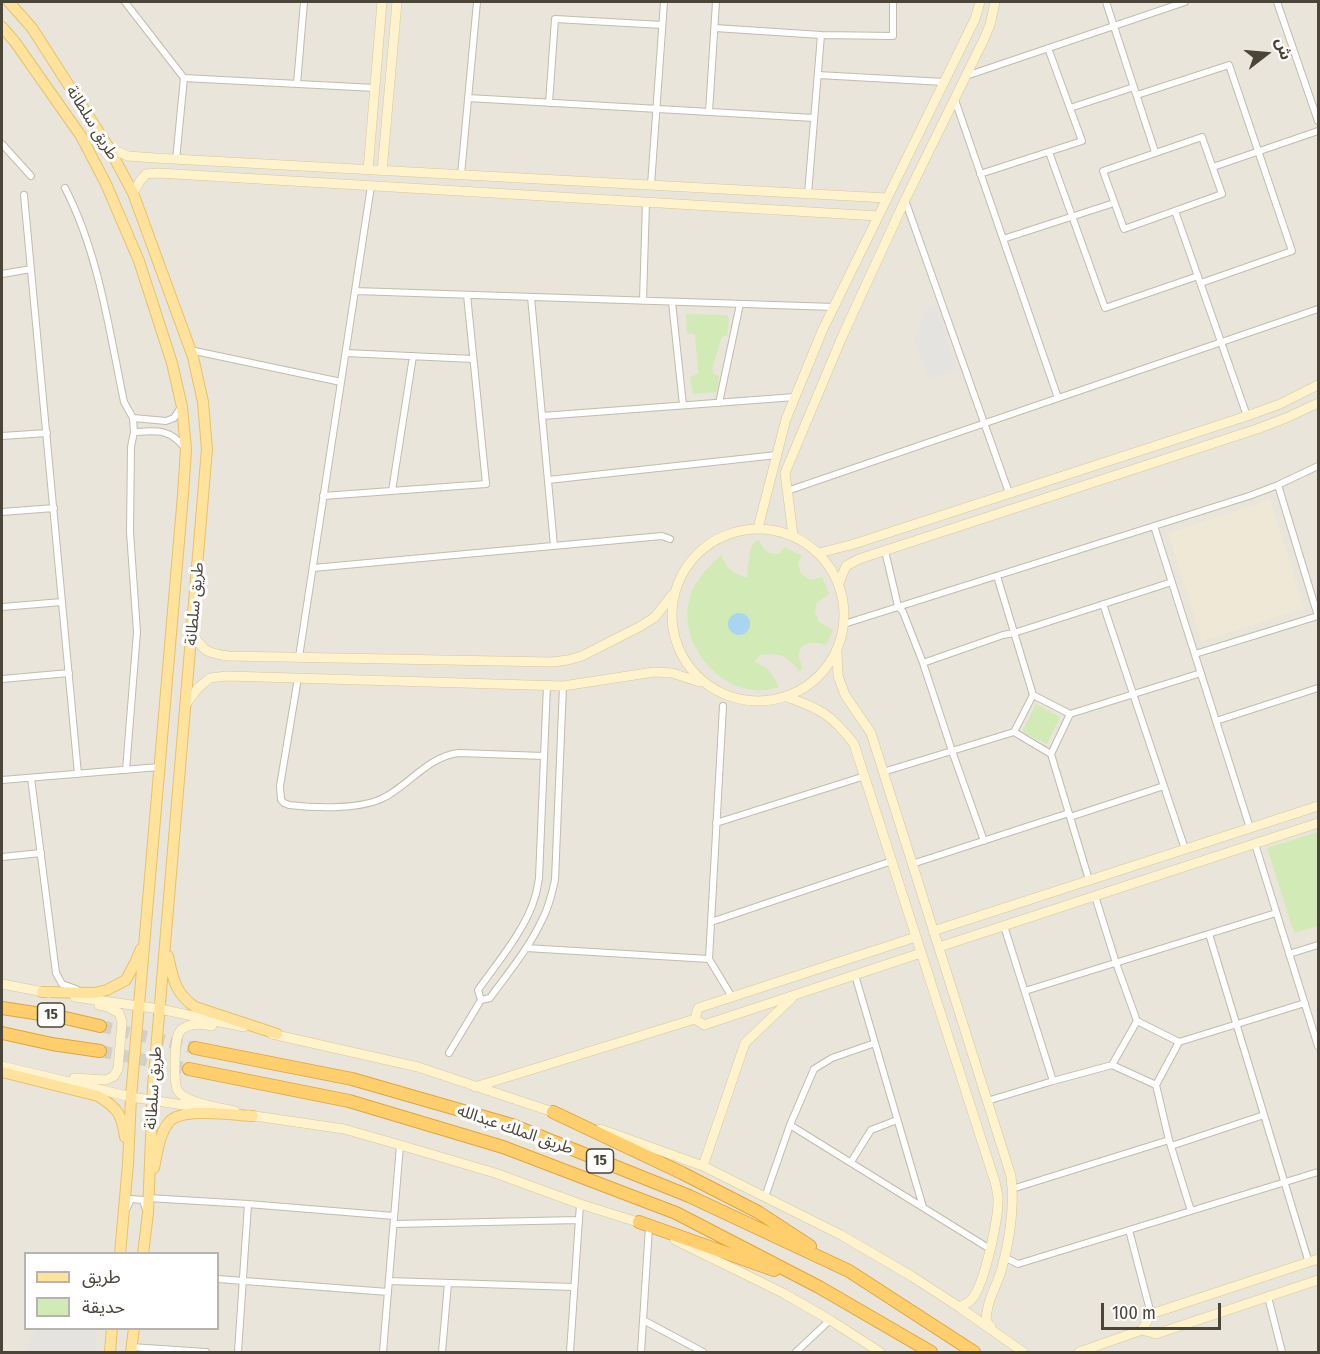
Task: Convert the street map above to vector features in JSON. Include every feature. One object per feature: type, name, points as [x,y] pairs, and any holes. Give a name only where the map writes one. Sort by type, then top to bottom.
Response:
[{"type":"highway","points":[[2,1002],[61,1017]]},
{"type":"highway","name":"15","points":[[2,1008],[61,1017],[100,1026]]},
{"type":"highway","name":"15","points":[[2,1034],[100,1052]]},
{"type":"highway","points":[[2,1039],[52,1044]]},
{"type":"highway","name":"طريق الملك عبدالله","points":[[195,1048],[352,1079],[512,1125],[689,1196],[849,1271],[974,1353]]},
{"type":"highway","name":"طريق الملك عبدالله","points":[[189,1069],[349,1101],[503,1147],[676,1213],[819,1287],[931,1353]]},
{"type":"highway","points":[[553,1112],[758,1212],[849,1271]]},
{"type":"highway","points":[[644,1224],[819,1287]]},
{"type":"main road","name":"طريق سلطانة","points":[[9,2],[32,28],[110,148],[133,193],[193,357],[203,402],[207,449],[152,1101],[148,1213],[143,1252]]},
{"type":"main road","points":[[368,170],[382,2]]},
{"type":"main road","points":[[382,171],[397,2]]},
{"type":"main road","points":[[758,528],[786,419],[823,329],[975,19],[980,2]]},
{"type":"main road","points":[[793,535],[785,473],[842,337],[990,25],[995,2]]},
{"type":"main road","name":"طريق سلطانة","points":[[2,27],[81,136],[106,184],[139,261],[172,363],[182,407],[186,449],[183,495],[132,1083],[125,1212],[120,1252]]},
{"type":"main road","points":[[110,148],[128,156],[176,160],[887,198]]},
{"type":"main road","points":[[133,193],[146,174],[878,216]]},
{"type":"main road","points":[[732,190],[732,207]]},
{"type":"main road","points":[[819,553],[854,544],[1247,416],[1280,404],[1318,385]]},
{"type":"main road","points":[[838,583],[846,566],[858,559],[1267,425],[1318,403]]},
{"type":"main road","points":[[837,652],[818,678],[787,697],[753,702],[721,694],[694,674],[676,644],[671,610],[679,578],[698,552],[726,534],[758,528],[793,535],[819,553],[838,583],[844,607],[844,624],[837,652],[838,676],[845,695],[871,733],[1011,1176],[1012,1217],[1001,1269],[986,1310],[986,1321],[996,1333]]},
{"type":"main road","points":[[192,634],[202,649],[213,654],[228,656],[552,662],[582,656],[655,617],[674,594]]},
{"type":"main road","points":[[186,704],[198,688],[210,678],[226,676],[563,686],[654,672],[672,674],[704,683]]},
{"type":"main road","points":[[787,697],[811,705],[826,714],[841,727],[854,744],[995,1182],[998,1196],[987,1264],[971,1300],[959,1307]]},
{"type":"main road","points":[[933,931],[1318,806]]},
{"type":"main road","points":[[882,829],[900,823]]},
{"type":"main road","points":[[939,947],[1318,823]]},
{"type":"main road","points":[[695,1019],[698,1008],[916,937]]},
{"type":"main road","points":[[42,992],[95,993],[107,990],[126,980],[145,938]]},
{"type":"main road","points":[[166,939],[172,976],[184,1000],[195,1007],[277,1035]]},
{"type":"main road","points":[[695,1019],[704,1025],[921,953]]},
{"type":"main road","points":[[2,984],[108,1007],[119,1013],[122,1022],[118,1069],[114,1076],[106,1080],[62,1077],[28,1071]]},
{"type":"main road","points":[[42,992],[160,1009],[418,1068],[553,1112],[703,1166],[841,1234],[959,1307],[1023,1353]]},
{"type":"main road","points":[[703,1166],[745,1043],[796,994]]},
{"type":"main road","points":[[475,1087],[695,1019]]},
{"type":"main road","points":[[253,1116],[195,1101],[184,1097],[177,1090],[174,1080],[177,1036],[189,1025],[201,1024],[277,1035]]},
{"type":"main road","points":[[2,1065],[152,1101],[344,1129],[495,1173],[580,1204],[644,1224],[783,1293],[880,1353]]},
{"type":"main road","points":[[2,1072],[98,1096],[110,1103],[121,1114],[128,1164]]},
{"type":"main road","points":[[148,1198],[162,1134],[169,1122],[178,1116],[190,1113],[253,1116]]},
{"type":"main road","points":[[990,1249],[1004,1257]]},
{"type":"main road","points":[[1142,1330],[1151,1314],[1318,1259]]},
{"type":"main road","points":[[1083,1352],[1142,1330],[1156,1334],[1318,1280]]},
{"type":"main road","points":[[110,1353],[112,1330]]},
{"type":"main road","points":[[131,1350],[134,1330]]},
{"type":"main road","points":[[963,1344],[980,1353]]},
{"type":"street","points":[[125,2],[184,78],[176,160]]},
{"type":"street","points":[[297,2],[304,2],[297,84]]},
{"type":"street","points":[[461,175],[477,2]]},
{"type":"street","points":[[651,186],[664,2]]},
{"type":"street","points":[[709,112],[716,2]]},
{"type":"street","points":[[715,28],[821,35],[893,36],[893,2]]},
{"type":"street","points":[[1106,2],[1155,152]]},
{"type":"street","points":[[966,76],[1185,2]]},
{"type":"street","points":[[1277,2],[1318,122]]},
{"type":"street","points":[[549,103],[555,19],[662,25]]},
{"type":"street","points":[[808,194],[821,35]]},
{"type":"street","points":[[980,174],[1082,141],[1048,48]]},
{"type":"street","points":[[1137,95],[1229,65],[1292,251],[1201,283]]},
{"type":"street","points":[[818,75],[944,82]]},
{"type":"street","points":[[184,78],[375,88]]},
{"type":"street","points":[[1070,108],[1134,87]]},
{"type":"street","points":[[468,98],[814,118]]},
{"type":"street","points":[[955,100],[1058,398]]},
{"type":"street","points":[[1213,167],[1318,132]]},
{"type":"street","points":[[1202,137],[1222,194],[1124,229],[1103,171],[1155,152],[1202,137]]},
{"type":"street","points":[[2,144],[31,176]]},
{"type":"street","points":[[1049,152],[1105,308],[1198,276]]},
{"type":"street","points":[[299,657],[371,186]]},
{"type":"street","points":[[65,188],[77,212],[89,246],[101,290],[124,402],[133,418],[130,532],[138,632],[126,770]]},
{"type":"street","points":[[24,195],[78,774]]},
{"type":"street","points":[[905,200],[1009,494]]},
{"type":"street","points":[[643,301],[646,202]]},
{"type":"street","points":[[1003,239],[1114,202]]},
{"type":"street","points":[[1175,211],[1247,416]]},
{"type":"street","points":[[2,274],[31,269]]},
{"type":"street","points":[[355,291],[834,307]]},
{"type":"street","points":[[324,496],[486,484],[467,295]]},
{"type":"street","points":[[531,297],[554,546]]},
{"type":"street","points":[[672,302],[683,405]]},
{"type":"street","points":[[719,403],[740,304]]},
{"type":"street","points":[[787,491],[1318,309]]},
{"type":"street","points":[[190,350],[341,382]]},
{"type":"street","points":[[346,353],[473,359]]},
{"type":"street","points":[[392,491],[413,356]]},
{"type":"street","points":[[542,416],[795,397]]},
{"type":"street","points":[[133,418],[166,421],[174,418],[182,407]]},
{"type":"street","points":[[134,432],[168,433],[177,438],[186,449]]},
{"type":"street","points":[[2,436],[47,433]]},
{"type":"street","points":[[548,480],[777,455]]},
{"type":"street","points":[[1122,457],[1127,471]]},
{"type":"street","points":[[844,624],[1278,485],[1318,466]]},
{"type":"street","points":[[1195,654],[1318,616],[1278,485]]},
{"type":"street","points":[[2,512],[54,508]]},
{"type":"street","points":[[1154,526],[1250,828]]},
{"type":"street","points":[[313,568],[662,536],[670,539]]},
{"type":"street","points":[[885,550],[898,606],[903,612],[923,663],[984,841]]},
{"type":"street","points":[[883,772],[1014,732],[1033,695],[997,576]]},
{"type":"street","points":[[923,663],[1003,635],[1172,582]]},
{"type":"street","points":[[2,607],[62,602]]},
{"type":"street","points":[[1103,604],[1185,849]]},
{"type":"street","points":[[2,679],[69,673]]},
{"type":"street","points":[[1033,695],[1070,714],[1201,673]]},
{"type":"street","points":[[298,678],[280,786],[280,800],[289,805],[353,806],[373,802],[391,793],[430,764],[449,754],[544,756]]},
{"type":"street","points":[[481,1000],[478,990],[520,930],[535,897],[539,878],[547,685]]},
{"type":"street","points":[[449,1053],[481,1000],[490,998],[526,948],[543,919],[550,900],[555,880],[563,686]]},
{"type":"street","points":[[1216,722],[1318,688]]},
{"type":"street","points":[[723,706],[709,959],[732,997]]},
{"type":"street","points":[[1070,714],[1051,754],[1089,880]]},
{"type":"street","points":[[1014,732],[1051,754]]},
{"type":"street","points":[[2,780],[159,767]]},
{"type":"street","points":[[716,824],[865,776]]},
{"type":"street","points":[[31,778],[56,973],[62,984],[95,993]]},
{"type":"street","points":[[912,864],[1164,786]]},
{"type":"street","points":[[1255,844],[1318,1046]]},
{"type":"street","points":[[2,857],[41,853]]},
{"type":"street","points":[[711,922],[892,861]]},
{"type":"street","points":[[1095,896],[1137,1021],[1179,1042],[1305,1003]]},
{"type":"street","points":[[1025,991],[1276,913]]},
{"type":"street","points":[[1004,926],[1053,1081]]},
{"type":"street","points":[[1209,934],[1309,1263]]},
{"type":"street","points":[[1289,954],[1318,945]]},
{"type":"street","points":[[526,948],[709,959]]},
{"type":"street","points":[[855,975],[923,1207]]},
{"type":"street","points":[[1112,1065],[1137,1021]]},
{"type":"street","points":[[1179,1042],[1156,1085],[1170,1143],[1191,1211]]},
{"type":"street","points":[[765,1197],[790,1125],[814,1069],[832,1058],[875,1043]]},
{"type":"street","points":[[987,1101],[1112,1065],[1156,1085]]},
{"type":"street","points":[[1012,1189],[1264,1115]]},
{"type":"street","points":[[851,1162],[871,1130],[897,1120]]},
{"type":"street","points":[[790,1125],[990,1249]]},
{"type":"street","points":[[383,1353],[400,1144]]},
{"type":"street","points":[[1004,1257],[1018,1264],[1318,1172]]},
{"type":"street","points":[[148,1198],[394,1216]]},
{"type":"street","points":[[125,1212],[131,1199],[142,1200],[148,1213]]},
{"type":"street","points":[[238,1353],[248,1204]]},
{"type":"street","points":[[570,1353],[580,1204]]},
{"type":"street","points":[[394,1224],[579,1220]]},
{"type":"street","points":[[641,1353],[644,1224]]},
{"type":"street","points":[[1129,1230],[1151,1314]]},
{"type":"street","points":[[219,1279],[388,1292]]},
{"type":"street","points":[[389,1281],[574,1287]]},
{"type":"street","points":[[442,1353],[448,1283]]},
{"type":"street","points":[[1268,1297],[1282,1353]]},
{"type":"street","points":[[643,1320],[703,1353]]},
{"type":"street","points":[[796,1353],[830,1320]]},
{"type":"street","points":[[802,1346],[807,1353]]},
{"type":"street","points":[[131,1350],[206,1353]]},
{"type":"shaded area","points":[[2,2],[1318,2],[1318,1352],[2,1352]]},
{"type":"shaded area","points":[[929,305],[937,307],[957,369],[929,379],[914,339]]},
{"type":"shaded area","points":[[1270,500],[1304,608],[1202,641],[1168,533]]},
{"type":"shaded area","points":[[35,1330],[97,1330],[95,1352],[26,1352]]},
{"type":"green space","points":[[686,314],[727,315],[729,319],[727,336],[722,336],[712,369],[714,374],[719,376],[717,392],[693,394],[690,377],[698,374],[695,334],[687,334]]},
{"type":"green space","points":[[759,540],[762,547],[769,552],[779,554],[785,547],[802,556],[798,563],[801,574],[810,580],[822,577],[829,594],[816,604],[815,613],[819,622],[833,630],[826,645],[812,643],[801,648],[799,658],[803,669],[799,671],[782,656],[760,655],[754,662],[770,671],[779,687],[759,690],[740,687],[723,678],[708,665],[696,649],[689,630],[688,611],[692,591],[721,555],[731,570],[747,578],[750,551],[754,542]]},
{"type":"green space","points":[[1036,704],[1060,717],[1047,744],[1022,732]]},
{"type":"green space","points":[[1318,832],[1318,926],[1294,933],[1267,848]]},
{"type":"water","points":[[739,613],[749,620],[750,624],[743,634],[739,635],[729,628],[728,624],[735,614]]},
{"type":"tunnel","points":[[100,1026],[195,1048]]},
{"type":"tunnel","points":[[100,1051],[189,1069]]}]
